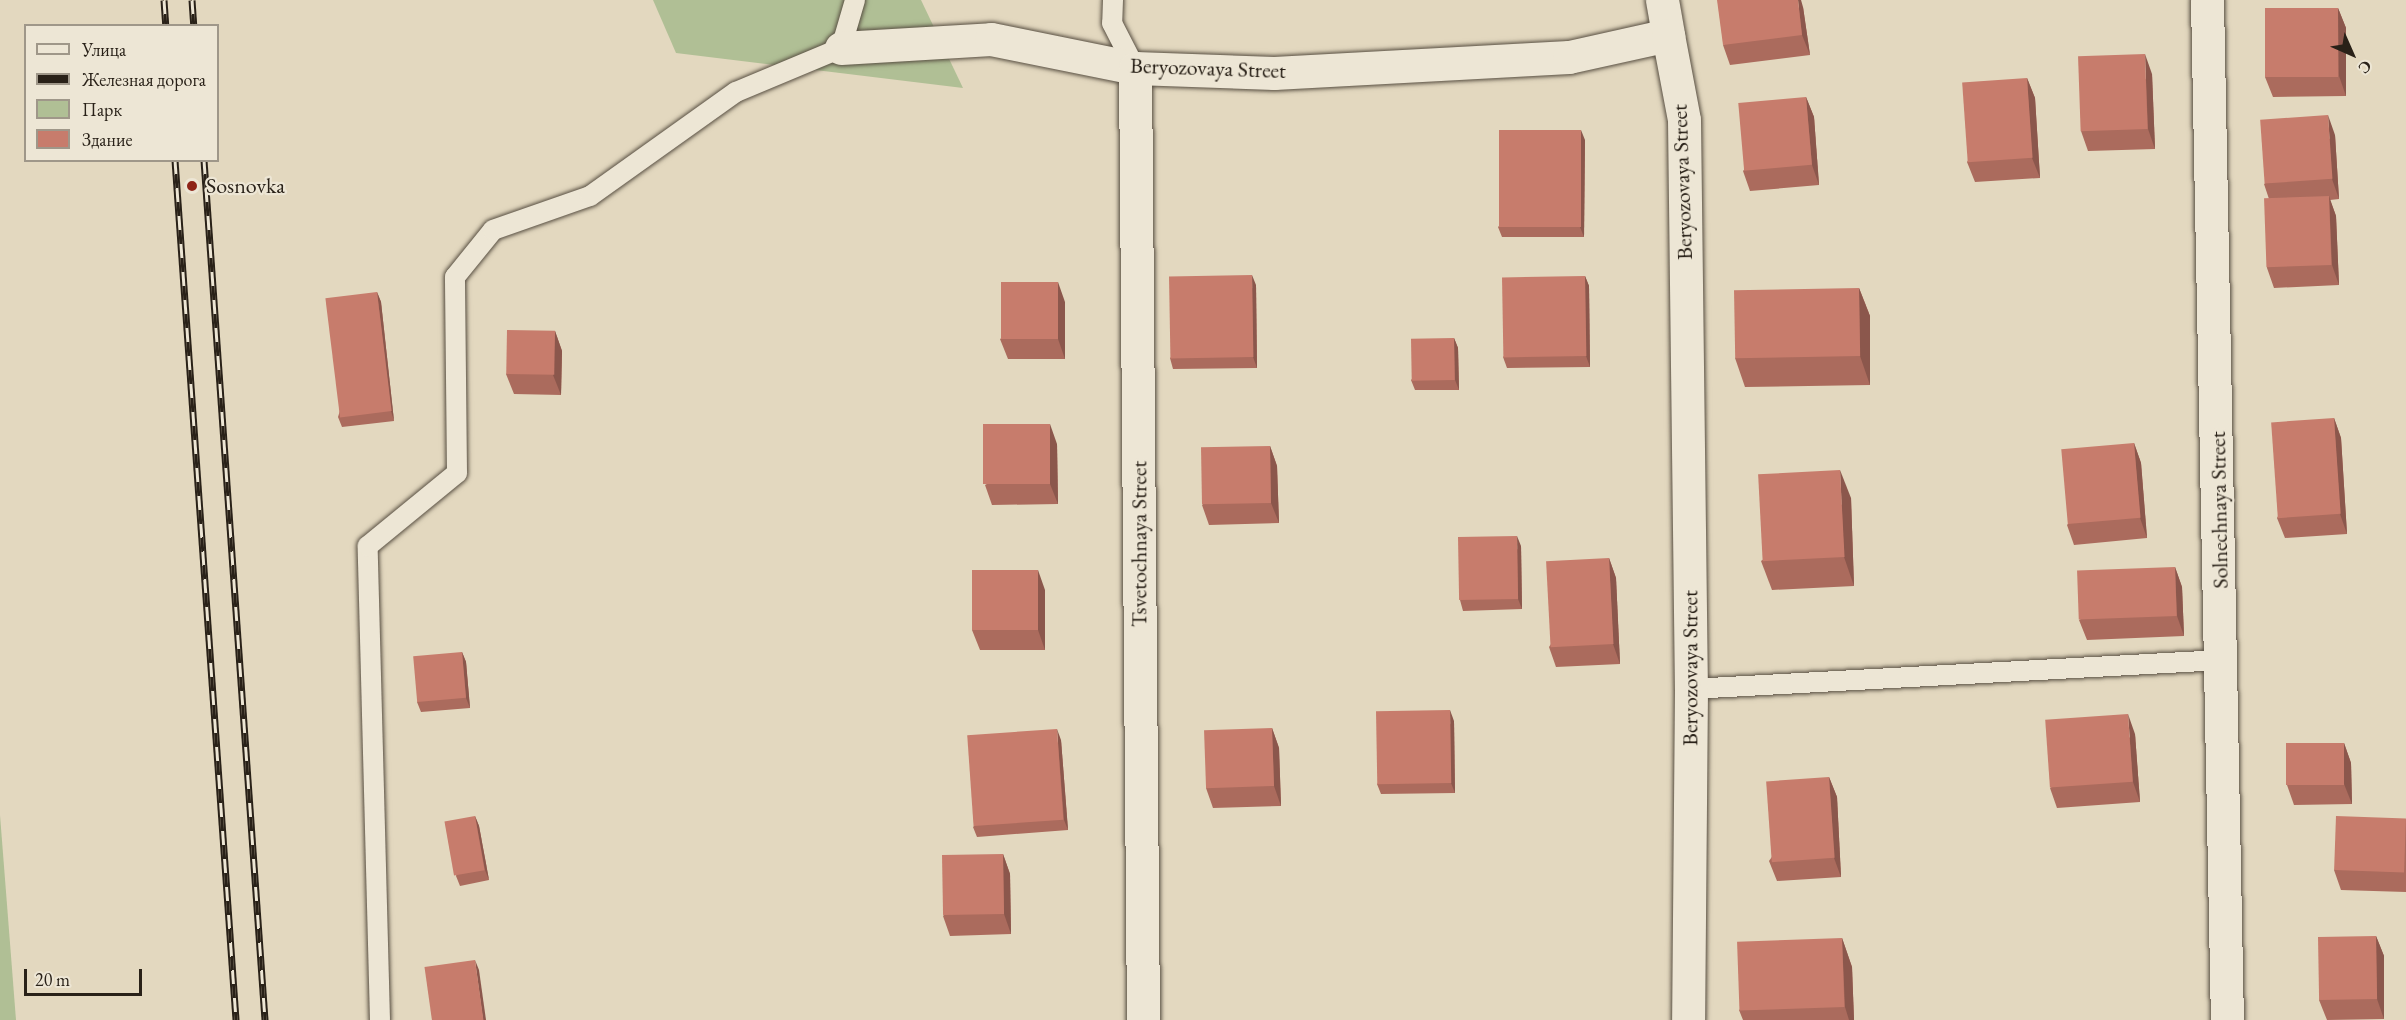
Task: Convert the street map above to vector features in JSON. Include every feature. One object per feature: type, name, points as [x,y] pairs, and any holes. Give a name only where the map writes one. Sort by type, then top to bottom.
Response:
[{"type":"street","points":[[1662,0],[1668,34]]},
{"type":"street","name":"Solnechnaya Street","points":[[2207,0],[2222,660],[2227,1020]]},
{"type":"street","name":"Beryozovaya Street","points":[[841,48],[991,39],[1135,68],[1274,73],[1569,57],[1668,34],[1684,120],[1691,689],[1688,1020]]},
{"type":"street","name":"Tsvetochnaya Street","points":[[1135,68],[1143,1020]]},
{"type":"lane","points":[[380,1020],[368,546],[457,473],[455,277],[493,230],[590,196],[736,92],[841,48],[855,0]]},
{"type":"lane","points":[[1113,0],[1112,23],[1135,68]]},
{"type":"lane","points":[[1691,689],[2222,660]]},
{"type":"green space","points":[[653,0],[921,0],[963,88],[676,53]]},
{"type":"green space","points":[[0,815],[16,1020],[0,1020]]},
{"type":"building","points":[[1717,0],[1798,0],[1802,35],[1723,45]]},
{"type":"building","points":[[2265,8],[2338,8],[2338,77],[2265,77]]},
{"type":"building","points":[[2145,54],[2148,129],[2081,131],[2078,56]]},
{"type":"building","points":[[2027,78],[2033,158],[1968,162],[1962,83]]},
{"type":"building","points":[[1806,97],[1812,165],[1744,171],[1738,103]]},
{"type":"building","points":[[2328,115],[2332,179],[2265,184],[2260,120]]},
{"type":"building","points":[[1499,130],[1581,130],[1581,227],[1499,227]]},
{"type":"building","points":[[2329,196],[2331,265],[2266,267],[2264,198]]},
{"type":"building","points":[[1252,275],[1253,357],[1170,358],[1169,276]]},
{"type":"building","points":[[1585,276],[1586,356],[1503,357],[1502,277]]},
{"type":"building","points":[[1001,282],[1058,282],[1058,339],[1001,339]]},
{"type":"building","points":[[1859,288],[1860,356],[1735,358],[1734,290]]},
{"type":"building","points":[[377,292],[392,411],[340,417],[325,298]]},
{"type":"building","points":[[507,330],[555,331],[554,375],[506,374]]},
{"type":"building","points":[[1454,338],[1455,380],[1412,381],[1411,339]]},
{"type":"building","points":[[2334,418],[2341,514],[2278,518],[2271,422]]},
{"type":"building","points":[[983,424],[1050,424],[1050,484],[983,484]]},
{"type":"building","points":[[2134,443],[2141,518],[2068,524],[2061,449]]},
{"type":"building","points":[[1270,446],[1271,503],[1202,504],[1201,447]]},
{"type":"building","points":[[1840,470],[1845,557],[1763,561],[1758,474]]},
{"type":"building","points":[[1517,536],[1518,599],[1459,600],[1458,537]]},
{"type":"building","points":[[1609,558],[1614,644],[1551,647],[1546,561]]},
{"type":"building","points":[[2175,567],[2177,616],[2079,619],[2077,570]]},
{"type":"building","points":[[972,570],[1038,570],[1038,630],[972,630]]},
{"type":"building","points":[[462,652],[466,698],[417,702],[413,656]]},
{"type":"building","points":[[1450,710],[1451,783],[1377,784],[1376,711]]},
{"type":"building","points":[[2128,714],[2133,782],[2050,788],[2045,720]]},
{"type":"building","points":[[1272,728],[1274,786],[1206,788],[1204,730]]},
{"type":"building","points":[[1057,729],[1063,820],[974,826],[967,735]]},
{"type":"building","points":[[2286,743],[2344,743],[2344,785],[2286,785]]},
{"type":"building","points":[[1829,777],[1835,858],[1772,862],[1766,781]]},
{"type":"building","points":[[475,816],[485,870],[454,876],[444,821]]},
{"type":"building","points":[[2336,816],[2406,818],[2404,872],[2334,870]]},
{"type":"building","points":[[1003,854],[1004,914],[943,915],[942,855]]},
{"type":"building","points":[[2376,936],[2377,999],[2319,1000],[2318,937]]},
{"type":"building","points":[[1842,938],[1844,1007],[1739,1011],[1737,942]]},
{"type":"building","points":[[475,960],[483,1020],[432,1020],[424,967]]},
{"type":"railway","points":[[164,0],[166,24]]},
{"type":"railway","points":[[192,0],[194,24]]},
{"type":"railway","points":[[175,162],[236,1020]]},
{"type":"railway","points":[[204,162],[265,1020]]},
{"type":"place","name":"Sosnovka","points":[[192,186]]}]
